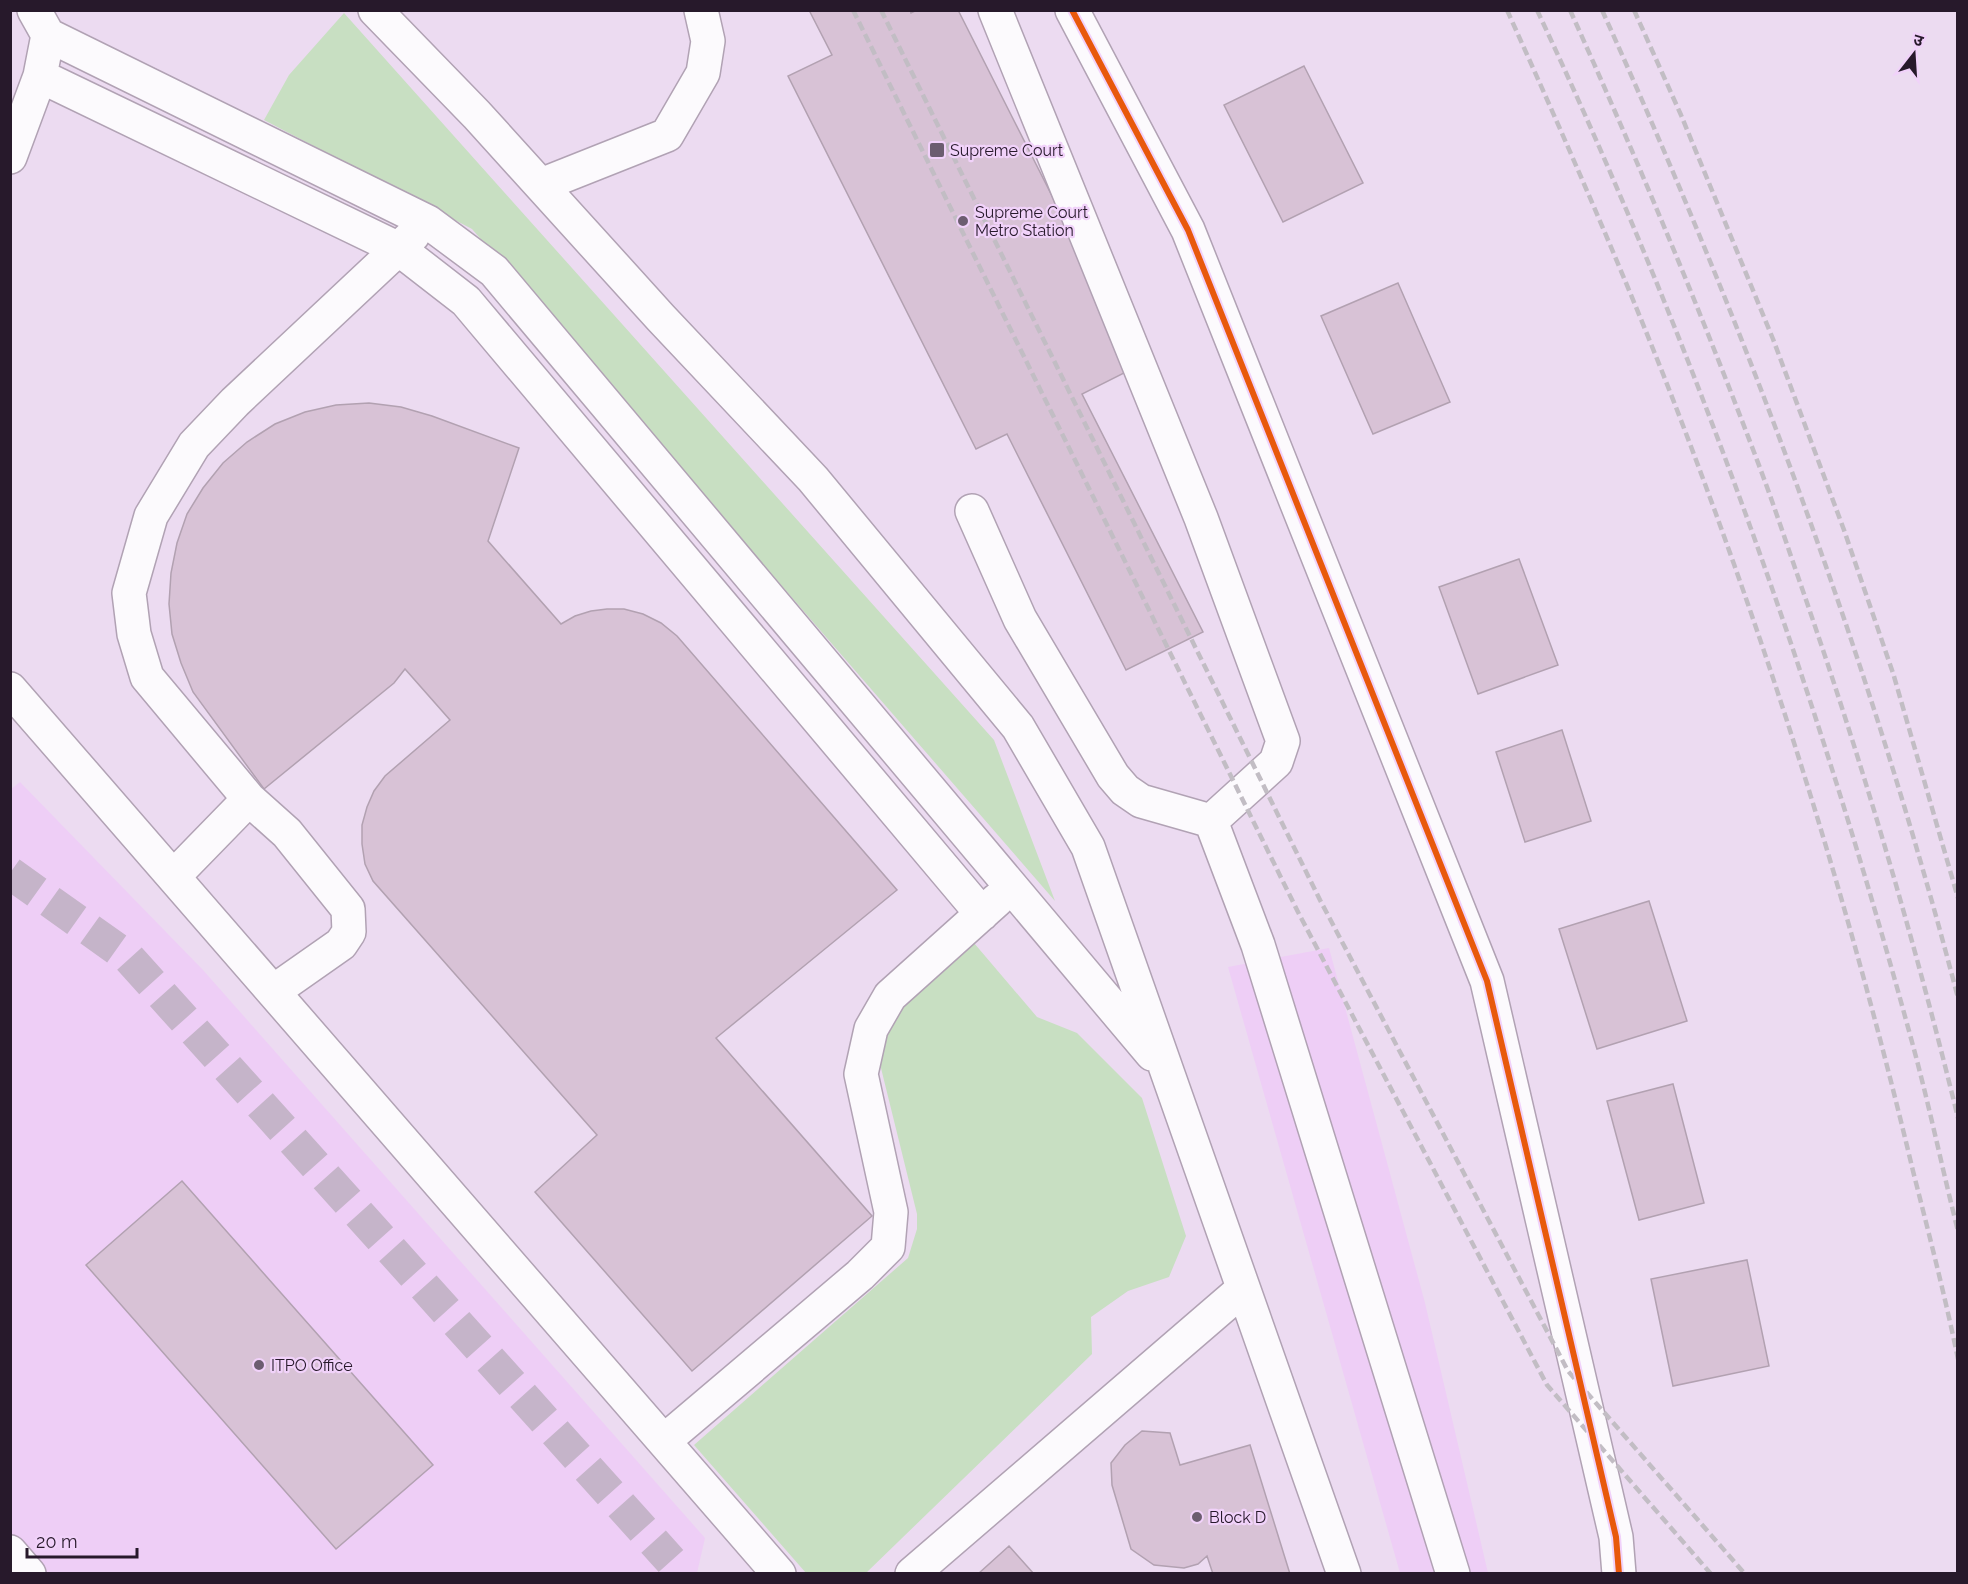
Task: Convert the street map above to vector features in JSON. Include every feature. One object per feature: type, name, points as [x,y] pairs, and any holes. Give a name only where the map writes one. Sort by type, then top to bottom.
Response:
[{"type":"street","points":[[375,10],[477,115],[661,318],[813,479],[1018,727],[1088,848],[1344,1574]]},
{"type":"street","points":[[541,185],[667,135],[703,73],[708,41],[701,10]]},
{"type":"street","points":[[995,10],[1201,519],[1283,741],[1276,762],[1211,821]]},
{"type":"street","points":[[1072,10],[1188,230],[1487,981],[1616,1537],[1619,1574]]},
{"type":"street","points":[[10,157],[40,76],[41,23],[428,222],[494,272],[1166,1071]]},
{"type":"street","points":[[40,76],[399,249],[466,301],[982,914]]},
{"type":"street","points":[[274,991],[341,944],[349,932],[348,909],[287,833],[249,799],[147,677],[134,634],[129,593],[151,516],[194,445],[235,402],[428,222]]},
{"type":"street","points":[[972,511],[1020,619],[1113,776],[1125,790],[1141,801],[1211,821]]},
{"type":"street","points":[[10,689],[779,1574]]},
{"type":"street","points":[[174,876],[249,799]]},
{"type":"street","points":[[1211,821],[1258,945],[1453,1574]]},
{"type":"street","points":[[664,1442],[860,1275],[888,1246],[891,1212],[861,1074],[872,1029],[890,996],[1012,887]]},
{"type":"street","points":[[912,1574],[1244,1289]]},
{"type":"street","points":[[10,1552],[30,1574]]},
{"type":"shaded area","points":[[20,782],[203,970],[705,1538],[697,1573],[11,1573],[10,790]]},
{"type":"shaded area","points":[[1329,948],[1425,1303],[1488,1573],[1400,1573],[1228,967]]},
{"type":"green space","points":[[344,13],[994,740],[1055,901],[472,229],[264,120],[289,75]]},
{"type":"green space","points":[[974,943],[1037,1017],[1077,1033],[1142,1098],[1186,1236],[1169,1277],[1128,1291],[1091,1317],[1092,1354],[866,1573],[806,1573],[694,1445],[908,1258],[917,1229],[917,1214],[879,1060],[883,1036],[899,1007]]},
{"type":"building","name":"Supreme Court Metro Station","points":[[809,10],[910,10],[911,13],[917,10],[958,10],[1138,366],[1082,394],[1203,632],[1126,670],[1007,434],[976,449],[788,76],[832,55]]},
{"type":"building","points":[[1304,66],[1363,183],[1283,222],[1224,105]]},
{"type":"building","points":[[1398,283],[1450,402],[1373,434],[1321,316]]},
{"type":"building","points":[[369,403],[401,407],[432,416],[519,448],[488,541],[561,624],[591,611],[624,609],[643,614],[661,623],[677,636],[897,890],[716,1038],[872,1216],[692,1371],[535,1192],[597,1135],[373,881],[365,864],[362,825],[374,791],[385,776],[450,720],[405,669],[394,683],[264,789],[193,692],[181,663],[172,634],[169,604],[171,573],[177,543],[187,514],[203,488],[223,463],[247,442],[275,424],[305,412],[336,405]]},
{"type":"building","points":[[1519,559],[1558,665],[1478,694],[1439,587]]},
{"type":"building","points":[[1562,730],[1591,821],[1525,842],[1496,752]]},
{"type":"building","points":[[1649,901],[1687,1021],[1597,1049],[1559,929]]},
{"type":"building","points":[[1673,1084],[1704,1203],[1639,1220],[1607,1101]]},
{"type":"building","name":"ITPO Office","points":[[182,1181],[433,1465],[336,1549],[86,1265]]},
{"type":"building","points":[[1747,1260],[1769,1366],[1673,1386],[1651,1279]]},
{"type":"building","name":"Block D","points":[[1142,1431],[1170,1433],[1180,1465],[1250,1445],[1290,1574],[1213,1574],[1207,1556],[1198,1564],[1184,1568],[1154,1565],[1131,1549],[1112,1485],[1111,1463],[1125,1445]]},
{"type":"building","points":[[1009,1546],[1034,1574],[978,1574]]},
{"type":"tunnel","points":[[10,873],[128,957],[671,1561]]},
{"type":"railway","points":[[853,10],[1298,912],[1547,1385],[1711,1574]]},
{"type":"railway","points":[[881,10],[1320,900],[1568,1371],[1745,1574]]},
{"type":"railway","points":[[1507,10],[1588,194],[1665,379],[1771,672],[1833,870],[1861,970],[1931,1242],[1958,1359]]},
{"type":"railway","points":[[1537,10],[1594,135],[1699,389],[1792,647],[1875,910],[1918,1065],[1958,1231]]},
{"type":"railway","points":[[1570,10],[1669,238],[1772,500],[1868,791],[1924,986],[1958,1118]]},
{"type":"railway","points":[[1602,10],[1706,251],[1801,496],[1886,745],[1958,998]]},
{"type":"railway","points":[[1634,10],[1681,115],[1773,339],[1844,530],[1893,673],[1958,898]]},
{"type":"cycle path","points":[[1072,10],[1188,230],[1487,981],[1616,1537],[1619,1574]]},
{"type":"place","name":"Supreme Court","points":[[937,150]]},
{"type":"place","name":"Supreme Court Metro Station","points":[[963,221]]},
{"type":"place","name":"ITPO Office","points":[[259,1365]]},
{"type":"place","name":"Block D","points":[[1197,1517]]}]
